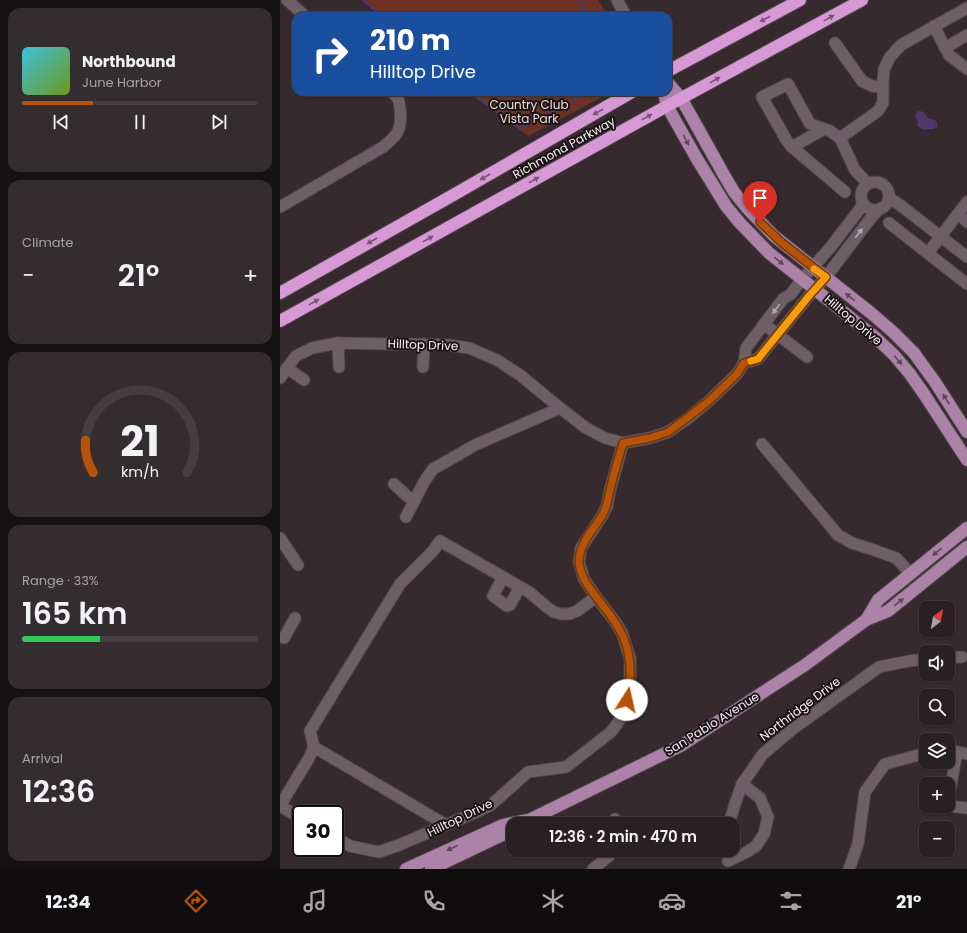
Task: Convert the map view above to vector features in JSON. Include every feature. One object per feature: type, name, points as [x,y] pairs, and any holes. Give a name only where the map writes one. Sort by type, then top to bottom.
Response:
[{"type":"highway","points":[[672,69],[800,0]]},
{"type":"highway","name":"Richmond Parkway","points":[[280,321],[681,98],[862,0]]},
{"type":"highway","name":"Richmond Parkway","points":[[280,293],[625,96]]},
{"type":"main road","name":"Hilltop Drive","points":[[672,88],[681,98],[734,192],[747,208],[774,236],[883,324],[914,353],[935,382],[967,432]]},
{"type":"main road","name":"Hilltop Drive","points":[[665,96],[667,106],[697,159],[726,206],[739,222],[769,253],[875,337],[894,355],[924,394],[967,460]]},
{"type":"main road","name":"San Pablo Avenue","points":[[866,620],[878,600],[967,528]]},
{"type":"main road","name":"San Pablo Avenue","points":[[534,817],[682,745],[805,665],[866,620],[888,611],[967,547]]},
{"type":"main road","name":"San Pablo Avenue","points":[[406,869],[506,825]]},
{"type":"main road","points":[[431,869],[506,832]]},
{"type":"street","points":[[287,0],[300,12]]},
{"type":"street","points":[[617,0],[624,12]]},
{"type":"street","points":[[840,138],[878,111],[883,103],[884,69],[890,57],[901,45],[967,8]]},
{"type":"street","points":[[934,26],[949,55],[967,69]]},
{"type":"street","points":[[945,48],[967,35]]},
{"type":"street","points":[[835,43],[862,81],[872,86],[883,87]]},
{"type":"street","points":[[845,192],[792,147],[787,141],[762,97],[788,84],[810,124],[830,131],[840,138],[855,170],[868,184]]},
{"type":"street","points":[[280,207],[383,147],[392,140],[398,131],[401,121],[397,96]]},
{"type":"street","points":[[792,147],[824,129]]},
{"type":"street","points":[[873,182],[879,183],[884,185],[889,193],[889,198],[884,207],[873,210],[867,207],[864,203],[862,192],[868,184],[873,182]]},
{"type":"street","points":[[889,198],[967,257]]},
{"type":"street","points":[[928,253],[967,202]]},
{"type":"street","points":[[864,203],[830,248],[802,279],[791,294],[784,299],[764,324],[746,348],[744,363],[758,359],[826,277],[878,209]]},
{"type":"street","points":[[958,214],[967,222]]},
{"type":"street","points":[[889,223],[967,284]]},
{"type":"street","points":[[764,324],[807,357]]},
{"type":"street","points":[[338,343],[339,367]]},
{"type":"street","name":"Hilltop Drive","points":[[280,378],[296,356],[312,348],[338,343],[424,344],[468,348],[497,360],[520,375],[586,428],[605,438],[623,443],[650,438],[668,432],[710,400],[737,374],[744,363]]},
{"type":"street","points":[[423,368],[424,344]]},
{"type":"street","points":[[287,368],[304,380]]},
{"type":"street","points":[[406,517],[424,482],[433,469],[476,445],[560,408]]},
{"type":"street","name":"Hilltop Drive","points":[[344,842],[350,846],[379,852],[446,825],[491,805],[528,772],[566,767],[611,732],[619,721],[627,700],[630,680],[630,658],[622,633],[584,579],[579,562],[581,548],[607,506],[623,443]]},
{"type":"street","points":[[762,444],[838,535],[852,543],[896,558],[911,574]]},
{"type":"street","points":[[394,484],[407,496],[415,500]]},
{"type":"street","points":[[280,538],[298,565]]},
{"type":"street","points":[[292,813],[280,806],[314,747],[310,731],[400,584],[433,551],[440,541],[529,592],[554,612],[569,614],[577,611],[596,597]]},
{"type":"street","points":[[504,577],[493,595],[494,598],[507,606],[510,605],[520,587]]},
{"type":"street","points":[[281,639],[295,618]]},
{"type":"street","points":[[955,657],[962,656]]},
{"type":"street","name":"Northridge Drive","points":[[731,817],[742,784],[763,754],[794,728],[879,667],[919,660]]},
{"type":"street","points":[[314,747],[446,825]]},
{"type":"street","points":[[952,777],[957,752]]},
{"type":"street","points":[[849,869],[858,844],[865,792],[884,764],[919,755]]},
{"type":"street","points":[[729,865],[756,846],[764,834],[768,817],[760,798],[742,784]]},
{"type":"street","points":[[955,807],[967,808]]},
{"type":"street","points":[[592,869],[608,857]]},
{"type":"green space","points":[[361,0],[598,0],[606,12],[375,12]]},
{"type":"green space","name":"Country Club Vista Park","points":[[473,96],[604,96],[528,136]]},
{"type":"shaded area","points":[[919,111],[923,112],[928,118],[935,120],[937,127],[925,130],[920,128],[917,125],[918,122],[915,117]]},
{"type":"waterway","points":[[363,0],[377,12]]},
{"type":"waterway","points":[[578,0],[582,7],[588,12]]},
{"type":"waterway","points":[[476,96],[521,128]]},
{"type":"waterway","points":[[520,129],[580,96]]},
{"type":"slow traffic","points":[[751,361],[758,359],[826,277],[814,269]]},
{"type":"route","points":[[627,700],[630,680],[630,658],[627,648],[622,633],[614,620],[584,579],[579,562],[581,548],[607,506],[623,443],[650,438],[668,432],[710,400],[737,374],[744,363],[758,359],[826,277],[781,242],[760,222]]}]
